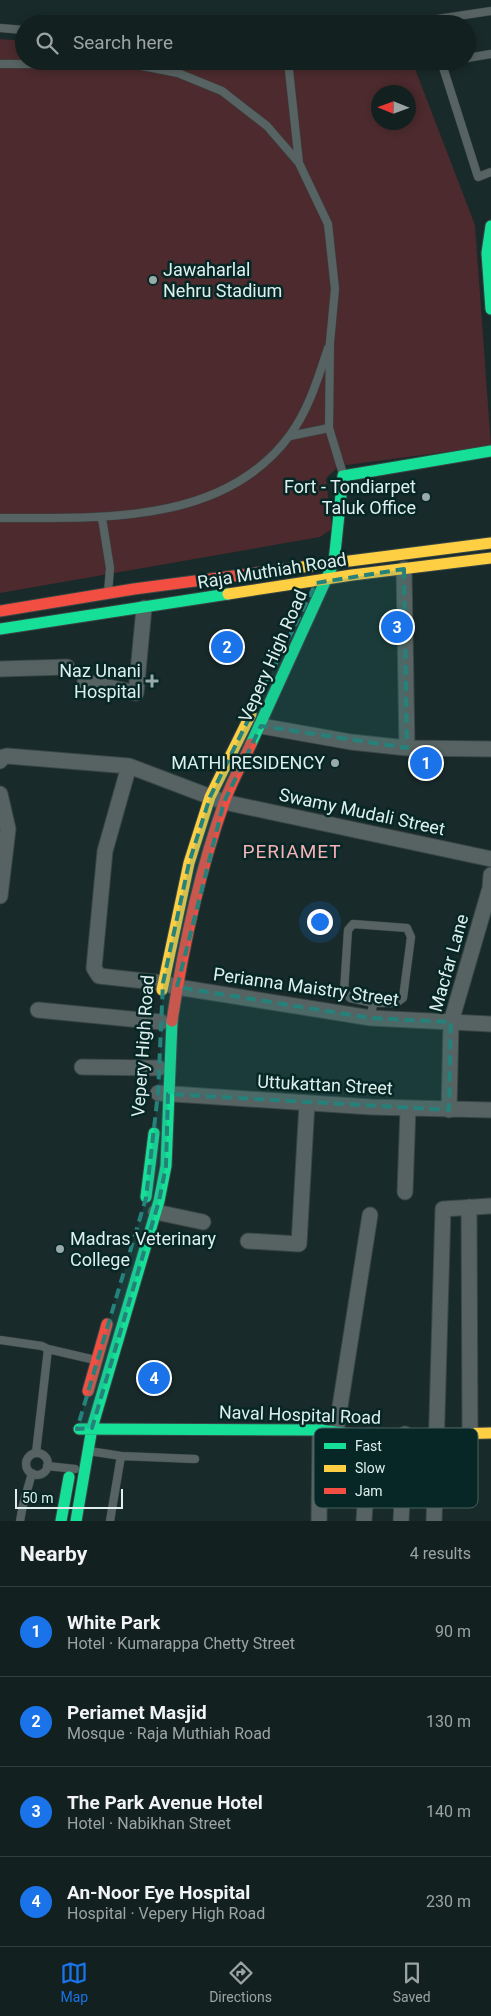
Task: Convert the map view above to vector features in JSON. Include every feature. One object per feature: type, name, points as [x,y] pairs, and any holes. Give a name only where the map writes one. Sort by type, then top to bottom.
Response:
[{"type":"main road","points":[[491,226],[487,253],[491,309]]},
{"type":"main road","points":[[343,476],[491,451]]},
{"type":"main road","name":"Vepery High Road","points":[[76,1521],[92,1428],[149,1209],[166,1166],[163,1093],[159,1068],[161,1012],[203,873],[217,799],[261,726],[330,563],[343,476]]},
{"type":"main road","name":"Raja Muthiah Road","points":[[0,611],[108,593],[491,543]]},
{"type":"main road","name":"Raja Muthiah Road","points":[[0,628],[491,558]]},
{"type":"main road","name":"Vepery High Road","points":[[269,677],[321,582]]},
{"type":"main road","name":"Vepery High Road","points":[[149,1209],[156,1115],[163,1093],[171,1029],[170,985],[189,863],[256,702]]},
{"type":"main road","points":[[84,1403],[110,1315]]},
{"type":"main road","name":"Naval Hospital Road","points":[[78,1429],[314,1430]]},
{"type":"main road","name":"Naval Hospital Road","points":[[478,1433],[491,1434]]},
{"type":"main road","points":[[61,1521],[71,1464]]},
{"type":"street","points":[[404,569],[407,748]]},
{"type":"street","points":[[85,682],[136,693],[144,608]]},
{"type":"street","points":[[0,669],[67,667]]},
{"type":"street","points":[[261,726],[351,742],[407,748],[491,749]]},
{"type":"street","name":"Swamy Mudali Street","points":[[0,761],[7,756],[129,766],[217,799],[491,859]]},
{"type":"street","name":"Perianna Maistry Street","points":[[129,766],[105,852],[94,968],[99,976],[170,985],[371,1018],[491,1024]]},
{"type":"street","points":[[0,794],[8,829],[0,896]]},
{"type":"street","name":"Macfar Lane","points":[[449,1110],[451,1022],[491,883]]},
{"type":"street","points":[[38,1010],[161,1012]]},
{"type":"street","points":[[82,1067],[159,1068]]},
{"type":"street","name":"Uttukattan Street","points":[[163,1093],[307,1103],[449,1110],[491,1110]]},
{"type":"street","points":[[248,1241],[300,1244],[307,1103]]},
{"type":"street","points":[[405,1192],[408,1108]]},
{"type":"street","points":[[438,1428],[443,1208],[491,1206]]},
{"type":"street","points":[[469,1207],[470,1428]]},
{"type":"street","points":[[149,1209],[202,1222]]},
{"type":"street","points":[[337,1428],[370,1215]]},
{"type":"street","points":[[319,1508],[319,1521]]},
{"type":"street","points":[[364,1521],[365,1508]]},
{"type":"street","points":[[402,1508],[402,1521]]},
{"type":"street","points":[[434,1521],[435,1508]]},
{"type":"lane","points":[[465,15],[491,11]]},
{"type":"lane","points":[[0,28],[15,29]]},
{"type":"lane","points":[[476,56],[491,54]]},
{"type":"lane","points":[[0,64],[15,64]]},
{"type":"lane","points":[[163,70],[178,73],[222,91],[266,126],[299,163],[328,224],[335,289],[330,342],[329,428],[343,476]]},
{"type":"lane","points":[[289,70],[299,163]]},
{"type":"lane","points":[[444,70],[478,177],[491,172]]},
{"type":"lane","points":[[0,518],[102,518],[200,501],[250,476],[290,436],[309,403],[330,342]]},
{"type":"lane","points":[[290,436],[329,428]]},
{"type":"lane","points":[[102,518],[110,568],[108,593],[111,612]]},
{"type":"lane","points":[[353,924],[407,928],[411,937],[403,998],[396,1003],[373,1003],[350,998],[344,991],[348,930],[353,924]]},
{"type":"lane","points":[[371,1018],[373,1003]]},
{"type":"lane","points":[[0,1340],[42,1346],[96,1361]]},
{"type":"lane","points":[[36,1453],[48,1349]]},
{"type":"lane","points":[[88,1451],[121,1456],[195,1459]]},
{"type":"lane","points":[[36,1453],[45,1456],[47,1466],[42,1473],[32,1473],[27,1468],[26,1461],[30,1455],[36,1453]]},
{"type":"lane","points":[[110,1521],[121,1456]]},
{"type":"lane","points":[[47,1466],[71,1464],[84,1471]]},
{"type":"lane","points":[[20,1521],[22,1505],[32,1473]]},
{"type":"highlighted area","points":[[404,569],[407,748],[261,726],[224,802],[177,987],[371,1018],[451,1022],[449,1110],[168,1094],[166,1166],[159,1201],[92,1428],[77,1429],[146,1198],[158,1093],[163,983],[189,863],[210,797],[316,583]]},
{"type":"shaded area","points":[[0,39],[15,40],[15,70],[415,70],[475,225],[491,446],[339,466],[326,478],[332,529],[320,537],[0,593]]},
{"type":"traffic: fast","points":[[491,226],[487,253],[491,309]]},
{"type":"traffic: fast","points":[[251,744],[334,562],[343,476],[491,451]]},
{"type":"traffic: fast","points":[[0,629],[228,594]]},
{"type":"traffic: fast","points":[[76,1521],[92,1428],[159,1201],[166,1166],[172,1021]]},
{"type":"traffic: fast","points":[[146,1197],[154,1133]]},
{"type":"traffic: fast","points":[[79,1429],[314,1430]]},
{"type":"traffic: fast","points":[[61,1521],[69,1477]]},
{"type":"traffic: slow","points":[[279,570],[491,543]]},
{"type":"traffic: slow","points":[[228,594],[352,575],[491,558]]},
{"type":"traffic: slow","points":[[162,990],[189,863],[210,797],[251,714]]},
{"type":"traffic: slow","points":[[478,1433],[491,1433]]},
{"type":"traffic: jam","points":[[0,611],[134,589],[279,570]]},
{"type":"traffic: jam","points":[[172,1021],[181,966],[199,883],[227,796],[251,744]]},
{"type":"traffic: jam","points":[[88,1391],[107,1324]]},
{"type":"place","name":"Jawaharlal Nehru Stadium","points":[[153,280]]},
{"type":"place","name":"Fort - Tondiarpet Taluk Office","points":[[426,497]]},
{"type":"place","name":"The Park Avenue Hotel","points":[[397,627]]},
{"type":"place","name":"Periamet Masjid","points":[[227,647]]},
{"type":"place","name":"Naz Unani Hospital","points":[[152,681]]},
{"type":"place","name":"MATHI RESIDENCY","points":[[335,763]]},
{"type":"place","name":"White Park","points":[[426,763]]},
{"type":"place","name":"Madras Veterinary College","points":[[60,1249]]},
{"type":"place","name":"An-Noor Eye Hospital","points":[[154,1378]]},
{"type":"district","name":"PERIAMET","points":[[292,851]]}]
